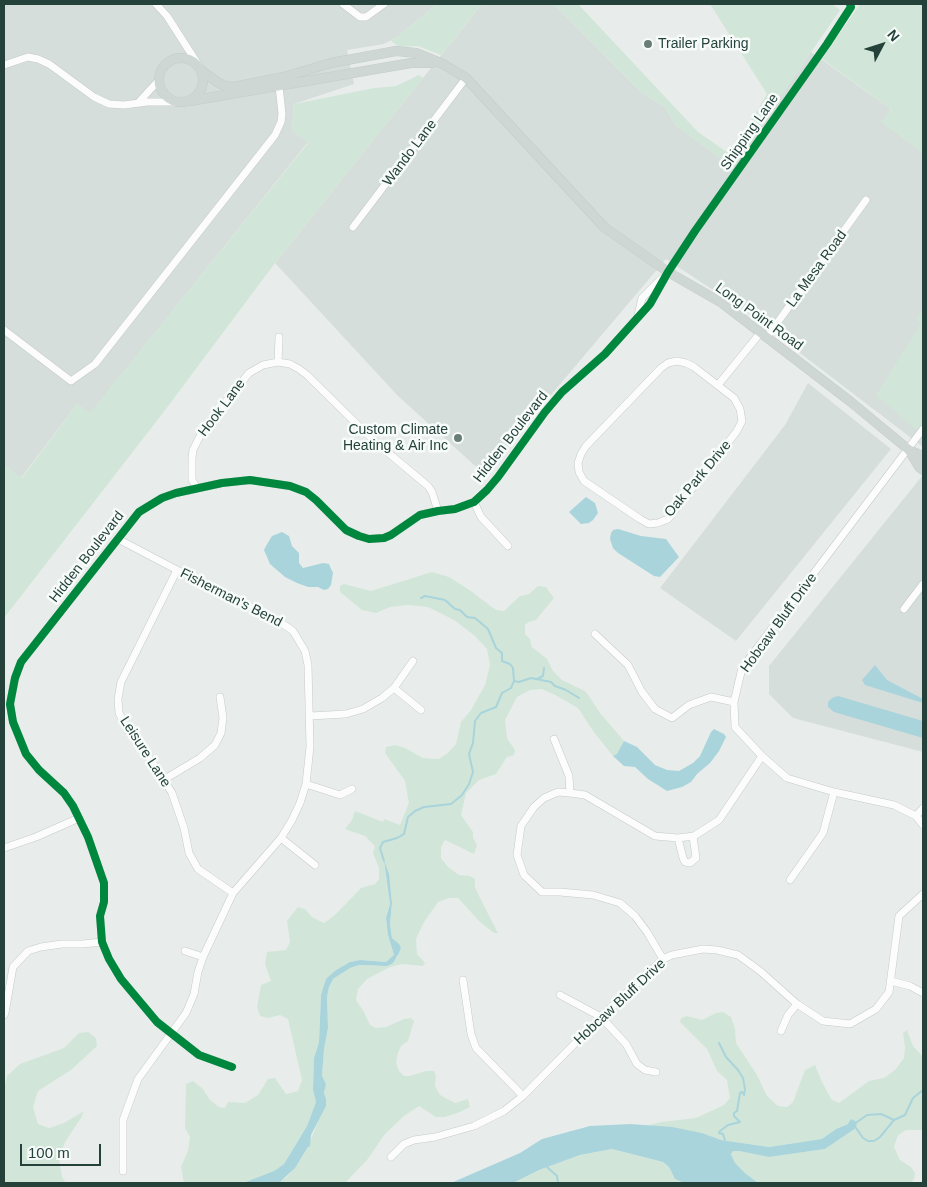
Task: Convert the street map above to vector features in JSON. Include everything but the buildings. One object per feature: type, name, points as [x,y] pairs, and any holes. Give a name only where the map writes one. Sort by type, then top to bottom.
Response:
[{"type":"main road","name":"Long Point Road","points":[[200,68],[217,82],[225,86],[234,86],[396,51],[416,53],[443,64],[466,78],[598,223],[668,272],[722,303],[851,402],[909,450],[923,456]]},
{"type":"main road","points":[[190,101],[197,96],[203,86],[200,68],[193,62],[185,59],[172,60],[162,70],[159,80],[164,94],[176,102],[190,101],[279,86],[411,62],[443,64]]},
{"type":"main road","name":"Long Point Road","points":[[909,450],[919,467],[923,470]]},
{"type":"street","points":[[156,4],[167,16],[200,68]]},
{"type":"street","points":[[343,4],[360,17],[366,17],[384,4]]},
{"type":"street","name":"Shipping Lane","points":[[668,272],[827,44],[851,6]]},
{"type":"street","points":[[4,65],[28,57],[38,59],[49,64],[94,97],[109,104],[176,102]]},
{"type":"street","name":"Wando Lane","points":[[353,227],[466,78]]},
{"type":"street","points":[[137,104],[159,80]]},
{"type":"street","points":[[4,330],[71,381],[95,364],[275,135],[281,122],[282,114],[279,86]]},
{"type":"street","name":"La Mesa Road","points":[[718,385],[764,335],[866,200]]},
{"type":"street","name":"Hidden Boulevard","points":[[232,1067],[199,1055],[157,1022],[121,979],[108,959],[102,942],[100,916],[104,902],[104,883],[96,858],[73,806],[64,793],[39,770],[26,754],[7,706],[21,662],[139,512],[151,504],[176,493],[222,483],[250,480],[290,486],[306,492],[346,530],[369,539],[384,538],[420,515],[455,509],[474,502],[498,477],[545,412],[562,392],[605,354],[638,316],[642,298],[668,272]]},
{"type":"street","points":[[279,337],[278,362],[294,366],[307,375],[374,441],[428,486],[438,511]]},
{"type":"street","name":"Oak Park Drive","points":[[677,361],[686,363],[718,385],[734,398],[740,408],[742,421],[734,436],[668,519],[649,524],[605,496],[582,478],[578,463],[586,446],[668,363],[677,361]]},
{"type":"street","name":"Hook Lane","points":[[196,488],[192,480],[192,458],[193,450],[202,432],[249,372],[263,365],[278,362]]},
{"type":"street","name":"Hobcaw Bluff Drive","points":[[923,429],[909,450],[742,668],[734,702],[735,727],[762,756],[787,778],[834,792],[894,805],[916,816],[923,825]]},
{"type":"street","points":[[474,502],[481,517],[508,546]]},
{"type":"street","name":"Fisherman's Bend","points":[[118,538],[277,620],[293,631],[305,651],[308,665],[310,716],[310,747],[306,784],[300,803],[281,838],[233,893],[203,957],[192,1000],[186,1013],[138,1079],[123,1120],[123,1172]]},
{"type":"street","name":"Leisure Lane","points":[[177,570],[121,682],[118,699],[120,713],[128,730],[165,779],[184,828],[189,853],[198,869],[233,893]]},
{"type":"street","points":[[904,608],[923,584]]},
{"type":"street","points":[[595,634],[628,665],[642,692],[655,709],[672,718],[689,705],[711,697],[734,702]]},
{"type":"street","points":[[310,716],[346,714],[363,710],[394,688],[413,661]]},
{"type":"street","points":[[394,688],[421,710]]},
{"type":"street","points":[[165,779],[200,758],[215,745],[221,733],[224,718],[220,697]]},
{"type":"street","points":[[554,739],[569,776],[570,793]]},
{"type":"street","points":[[663,959],[635,916],[620,903],[593,895],[542,892],[524,875],[517,855],[521,826],[544,798],[558,792],[585,795],[655,836],[678,838],[693,836],[719,820],[762,756]]},
{"type":"street","points":[[306,784],[340,795],[352,789]]},
{"type":"street","points":[[790,880],[823,833],[834,792]]},
{"type":"street","points":[[916,816],[923,808]]},
{"type":"street","points":[[4,848],[36,837],[79,818]]},
{"type":"street","points":[[678,838],[683,858],[686,862],[690,863],[696,858],[693,836]]},
{"type":"street","points":[[281,838],[315,866]]},
{"type":"street","name":"Hobcaw Bluff Drive","points":[[391,1157],[404,1144],[474,1126],[504,1111],[523,1096],[601,1017],[663,959],[672,955],[703,949],[738,955],[760,971],[797,1004],[822,1021],[850,1024],[876,1008],[890,992],[899,916],[923,894]]},
{"type":"street","points":[[4,1015],[13,967],[28,951],[62,944],[102,942]]},
{"type":"street","points":[[185,951],[203,957]]},
{"type":"street","points":[[463,980],[471,1034],[476,1048],[523,1096]]},
{"type":"street","points":[[891,981],[910,986],[923,993]]},
{"type":"street","points":[[560,995],[601,1017],[626,1044],[637,1064],[645,1070],[656,1072]]},
{"type":"street","points":[[781,1031],[788,1015],[797,1004]]},
{"type":"shaded area","points":[[4,4],[437,4],[396,38],[384,44],[347,50],[354,84],[294,104],[292,130],[308,142],[90,414],[77,404],[21,478],[4,465]]},
{"type":"shaded area","points":[[482,4],[554,4],[640,91],[665,107],[676,126],[732,166],[811,52],[891,109],[882,122],[923,153],[923,447],[745,311],[666,259],[484,474],[398,396],[275,263]]},
{"type":"shaded area","points":[[808,383],[891,449],[736,641],[660,588],[785,425]]},
{"type":"shaded area","points":[[922,476],[923,752],[793,718],[769,694],[769,666]]},
{"type":"green space","points":[[437,4],[482,4],[441,55],[418,46],[399,47],[391,41],[396,38]]},
{"type":"green space","points":[[554,4],[578,4],[698,132],[737,159],[732,167],[676,126],[665,107],[640,91]]},
{"type":"green space","points":[[710,4],[832,4],[840,10],[743,151],[736,146],[767,94]]},
{"type":"green space","points":[[860,4],[923,4],[923,153],[881,122],[891,109],[822,59]]},
{"type":"green space","points":[[419,75],[423,78],[275,263],[166,409],[4,618],[4,465],[22,478],[77,404],[90,413],[308,143],[292,130],[294,104],[374,88],[396,86]]},
{"type":"green space","points":[[923,309],[923,423],[918,431],[876,395],[921,324],[916,319]]},
{"type":"green space","points":[[432,572],[449,577],[496,610],[504,611],[520,596],[529,594],[538,586],[546,587],[554,598],[536,620],[525,625],[525,634],[530,639],[532,647],[547,659],[553,671],[562,680],[585,691],[600,713],[624,741],[617,754],[613,756],[578,708],[542,689],[530,690],[517,697],[505,720],[507,738],[515,750],[514,755],[507,757],[496,774],[479,780],[466,793],[461,815],[473,832],[473,838],[477,845],[474,854],[445,840],[441,847],[441,858],[448,867],[459,875],[470,876],[475,879],[475,887],[498,933],[494,933],[480,922],[458,898],[449,898],[438,902],[424,922],[416,939],[417,954],[425,963],[423,966],[402,964],[390,967],[367,979],[358,989],[356,1000],[370,1025],[376,1028],[386,1027],[404,1019],[411,1018],[414,1021],[408,1041],[401,1046],[398,1053],[396,1062],[399,1071],[404,1076],[410,1076],[426,1071],[434,1071],[436,1076],[435,1086],[440,1095],[455,1103],[468,1099],[470,1107],[445,1117],[436,1117],[419,1106],[404,1116],[385,1134],[367,1160],[345,1183],[278,1183],[287,1177],[301,1159],[326,1106],[324,1093],[326,1084],[322,1076],[328,1028],[327,997],[333,979],[350,968],[359,965],[378,966],[397,958],[401,948],[392,938],[390,883],[384,863],[390,904],[386,918],[388,935],[394,955],[387,962],[360,960],[350,962],[336,970],[321,995],[319,1042],[314,1058],[313,1090],[316,1102],[307,1126],[284,1164],[274,1171],[243,1183],[184,1183],[181,1167],[188,1151],[190,1137],[185,1128],[186,1084],[193,1081],[203,1089],[210,1100],[219,1107],[225,1108],[228,1102],[245,1103],[258,1095],[268,1079],[275,1078],[286,1094],[298,1091],[302,1080],[288,1019],[280,1015],[268,1018],[260,1016],[257,1007],[261,985],[271,981],[265,964],[267,952],[286,950],[290,942],[287,921],[298,907],[305,909],[312,917],[324,923],[335,915],[361,888],[375,884],[379,879],[379,868],[373,853],[375,846],[365,836],[345,829],[352,820],[355,811],[383,822],[384,819],[400,825],[409,803],[405,781],[385,753],[386,747],[395,745],[423,758],[439,759],[456,744],[461,722],[471,710],[485,685],[490,665],[487,649],[475,636],[454,620],[428,607],[408,605],[390,607],[376,613],[362,610],[340,592],[340,586],[344,584],[371,591]]},
{"type":"green space","points":[[723,1012],[731,1017],[735,1029],[736,1043],[757,1075],[767,1096],[778,1106],[787,1107],[793,1102],[805,1070],[815,1065],[831,1099],[839,1103],[869,1081],[884,1078],[895,1070],[904,1058],[903,1033],[907,1030],[913,1046],[923,1057],[923,1130],[906,1130],[898,1135],[894,1147],[900,1160],[911,1167],[915,1173],[911,1183],[758,1183],[735,1163],[731,1154],[733,1151],[739,1151],[769,1157],[825,1149],[856,1128],[848,1124],[836,1129],[823,1139],[769,1147],[721,1140],[702,1133],[646,1126],[661,1122],[696,1118],[724,1105],[730,1098],[727,1080],[717,1071],[707,1049],[680,1022],[681,1018],[687,1016],[702,1020],[716,1013]]},
{"type":"green space","points":[[88,1032],[96,1038],[97,1046],[71,1070],[38,1091],[33,1107],[38,1124],[49,1128],[64,1123],[84,1111],[65,1142],[59,1158],[62,1177],[66,1183],[4,1183],[4,1088],[7,1076],[20,1064],[64,1048],[79,1033]]},
{"type":"green space","points":[[612,1149],[663,1162],[669,1167],[675,1179],[684,1183],[513,1183],[539,1170],[580,1155]]},
{"type":"water","points":[[586,497],[595,503],[598,513],[589,523],[581,524],[569,512]]},
{"type":"water","points":[[618,529],[641,536],[666,539],[679,557],[660,577],[654,576],[613,548],[610,539],[611,533],[613,530]]},
{"type":"water","points":[[282,532],[289,536],[292,546],[299,553],[299,563],[303,568],[323,563],[329,564],[333,573],[331,585],[328,589],[308,587],[297,583],[285,577],[270,564],[264,550],[272,536]]},
{"type":"water","points":[[875,665],[887,680],[923,699],[923,703],[865,685],[862,680]]},
{"type":"water","points":[[838,696],[923,721],[923,738],[834,712],[828,707],[828,702]]},
{"type":"water","points":[[714,729],[726,737],[719,751],[691,782],[682,787],[667,791],[648,779],[635,767],[624,766],[613,756],[617,754],[624,741],[637,747],[655,765],[667,770],[679,771],[693,763],[700,756]]},
{"type":"water","points":[[384,861],[389,874],[392,903],[391,932],[392,938],[401,948],[399,953],[393,963],[387,966],[359,965],[350,968],[333,979],[327,997],[328,1028],[322,1076],[326,1084],[324,1093],[326,1106],[311,1135],[310,1146],[295,1168],[280,1182],[243,1183],[274,1171],[284,1164],[307,1126],[316,1102],[313,1090],[314,1058],[319,1042],[321,995],[326,979],[336,970],[350,962],[360,960],[386,962],[394,955],[388,935],[386,918],[390,904]]},
{"type":"water","points":[[851,1119],[857,1122],[856,1128],[825,1149],[769,1157],[733,1151],[731,1154],[735,1163],[758,1183],[684,1183],[675,1179],[669,1167],[663,1162],[612,1149],[580,1155],[539,1170],[513,1183],[451,1183],[520,1153],[542,1139],[590,1126],[630,1124],[672,1127],[702,1133],[721,1140],[769,1147],[822,1139],[836,1129],[848,1124]]},
{"type":"waterway","points":[[384,861],[380,848],[383,842],[404,834],[408,817],[415,811],[424,807],[451,804],[462,795],[469,784],[473,772],[469,754],[473,743],[475,721],[481,713],[496,707],[502,693],[511,688],[514,681],[513,668],[510,664],[502,661],[502,653],[496,648],[488,629],[475,618],[467,617],[460,610],[455,609],[445,600],[425,596],[421,598]]},
{"type":"waterway","points":[[537,679],[543,676],[544,668]]},
{"type":"waterway","points":[[514,681],[519,682],[531,678],[551,682],[579,698]]},
{"type":"waterway","points":[[719,1043],[726,1057],[743,1078],[745,1089],[744,1095],[742,1092],[740,1093],[737,1111],[734,1113],[734,1116],[740,1122],[728,1125],[719,1133],[723,1134],[725,1140]]},
{"type":"waterway","points":[[857,1122],[867,1115],[881,1114],[894,1120],[905,1115],[913,1098],[923,1090]]},
{"type":"waterway","points":[[856,1128],[863,1138],[868,1141],[874,1141],[880,1137],[894,1120]]},
{"type":"waterway","points":[[547,1167],[557,1176],[558,1183]]},
{"type":"cycle path","points":[[232,1067],[199,1055],[157,1022],[121,979],[109,959],[102,942],[100,916],[104,902],[104,883],[88,837],[73,806],[64,793],[39,770],[26,754],[13,722],[10,704],[15,678],[21,662],[139,512],[162,498],[176,493],[222,483],[250,480],[290,486],[306,492],[346,530],[369,539],[384,538],[391,535],[420,515],[455,509],[474,502],[498,477],[545,412],[562,392],[605,354],[650,304],[695,231],[827,44],[851,7],[850,4]]},
{"type":"place","name":"Trailer Parking","points":[[648,44]]},
{"type":"place","name":"Custom Climate Heating & Air Inc","points":[[458,438]]}]
